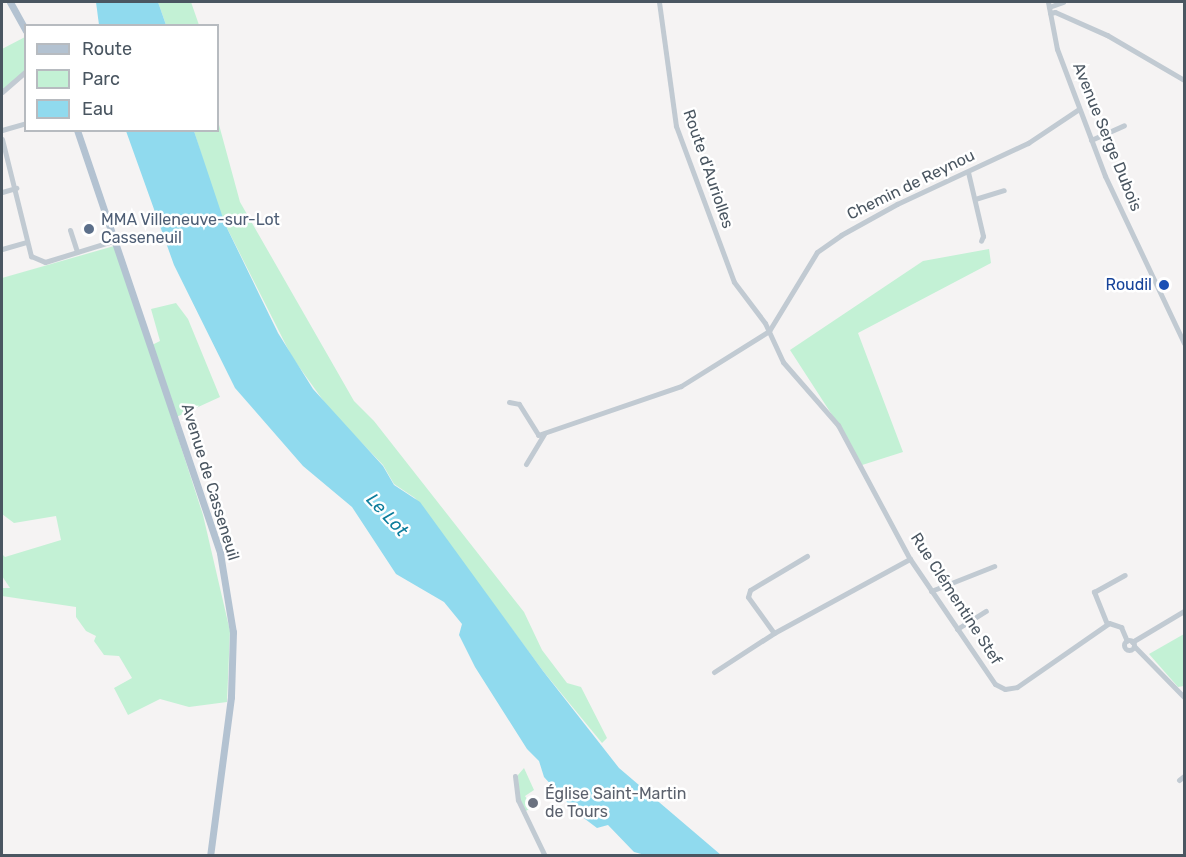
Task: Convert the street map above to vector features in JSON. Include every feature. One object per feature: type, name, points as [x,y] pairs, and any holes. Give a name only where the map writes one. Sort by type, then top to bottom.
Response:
[{"type":"main road","points":[[10,2],[24,27]]},
{"type":"main road","name":"Avenue de Casseneuil","points":[[78,132],[117,240],[220,553],[233,632],[231,697],[210,855]]},
{"type":"street","name":"Route d'Auriolles","points":[[658,2],[676,126],[734,282],[769,331]]},
{"type":"street","points":[[1049,7],[1063,2]]},
{"type":"street","points":[[1049,7],[1055,12],[1107,35],[1185,80]]},
{"type":"street","name":"Avenue Serge Dubois","points":[[1049,7],[1057,49],[1090,140],[1185,343]]},
{"type":"street","points":[[2,92],[24,73]]},
{"type":"street","name":"Chemin de Reynou","points":[[544,434],[611,408],[666,393],[769,331],[817,252],[870,217],[1028,143],[1079,109]]},
{"type":"street","points":[[2,130],[24,124]]},
{"type":"street","points":[[1090,140],[1124,125]]},
{"type":"street","points":[[2,140],[16,188],[26,242],[31,256],[38,262],[117,240]]},
{"type":"street","points":[[968,172],[983,236],[981,241]]},
{"type":"street","points":[[2,192],[16,188]]},
{"type":"street","points":[[975,199],[1004,190]]},
{"type":"street","points":[[70,230],[77,252]]},
{"type":"street","points":[[2,249],[26,242]]},
{"type":"street","name":"Rue Clémentine Stef","points":[[769,331],[783,363],[838,425],[910,559],[995,684],[1011,689],[1107,624]]},
{"type":"street","points":[[509,402],[519,404],[534,433],[544,434],[526,464]]},
{"type":"street","points":[[774,633],[748,597],[750,590],[807,556]]},
{"type":"street","points":[[714,672],[774,633],[910,559]]},
{"type":"street","points":[[931,591],[994,566]]},
{"type":"street","points":[[1125,575],[1094,592],[1107,624],[1121,627],[1131,643],[1185,697]]},
{"type":"street","points":[[957,629],[986,610]]},
{"type":"street","points":[[1131,643],[1185,611]]},
{"type":"street","points":[[515,776],[518,800],[545,855]]},
{"type":"green space","points":[[158,2],[191,2],[199,24],[166,24]]},
{"type":"green space","points":[[24,38],[24,72],[2,92],[2,49]]},
{"type":"green space","points":[[219,125],[240,202],[354,401],[374,421],[524,612],[542,650],[567,683],[581,687],[607,738],[602,743],[543,671],[415,498],[394,484],[383,465],[330,410],[292,357],[225,224],[194,132],[219,132]]},
{"type":"green space","points":[[114,246],[150,346],[160,341],[151,309],[176,303],[188,319],[220,397],[172,419],[203,515],[230,631],[227,702],[189,707],[160,699],[128,715],[114,688],[132,678],[119,656],[104,655],[94,641],[96,636],[86,631],[76,617],[76,607],[2,596],[2,588],[10,588],[2,576],[2,554],[5,557],[61,540],[56,516],[14,523],[2,514],[2,278]]},
{"type":"green space","points":[[989,249],[991,263],[858,333],[903,452],[859,466],[836,421],[790,350],[923,261]]},
{"type":"green space","points":[[1184,634],[1184,686],[1178,687],[1149,654]]},
{"type":"green space","points":[[524,768],[534,790],[525,796],[532,807],[526,811],[519,799],[518,775]]},
{"type":"water","points":[[96,2],[158,2],[166,24],[99,24]]},
{"type":"water","name":"Le Lot","points":[[126,132],[194,132],[225,224],[278,333],[313,389],[383,466],[394,485],[420,502],[543,671],[619,768],[721,855],[645,855],[634,852],[608,825],[597,828],[577,813],[544,777],[539,761],[527,749],[475,667],[459,635],[462,624],[444,602],[396,574],[352,507],[303,466],[235,388],[174,265]]},
{"type":"place","name":"MMA Villeneuve-sur-Lot Casseneuil","points":[[89,229]]},
{"type":"place","name":"Roudil","points":[[1164,285]]},
{"type":"place","name":"Église Saint-Martin de Tours","points":[[533,803]]}]
